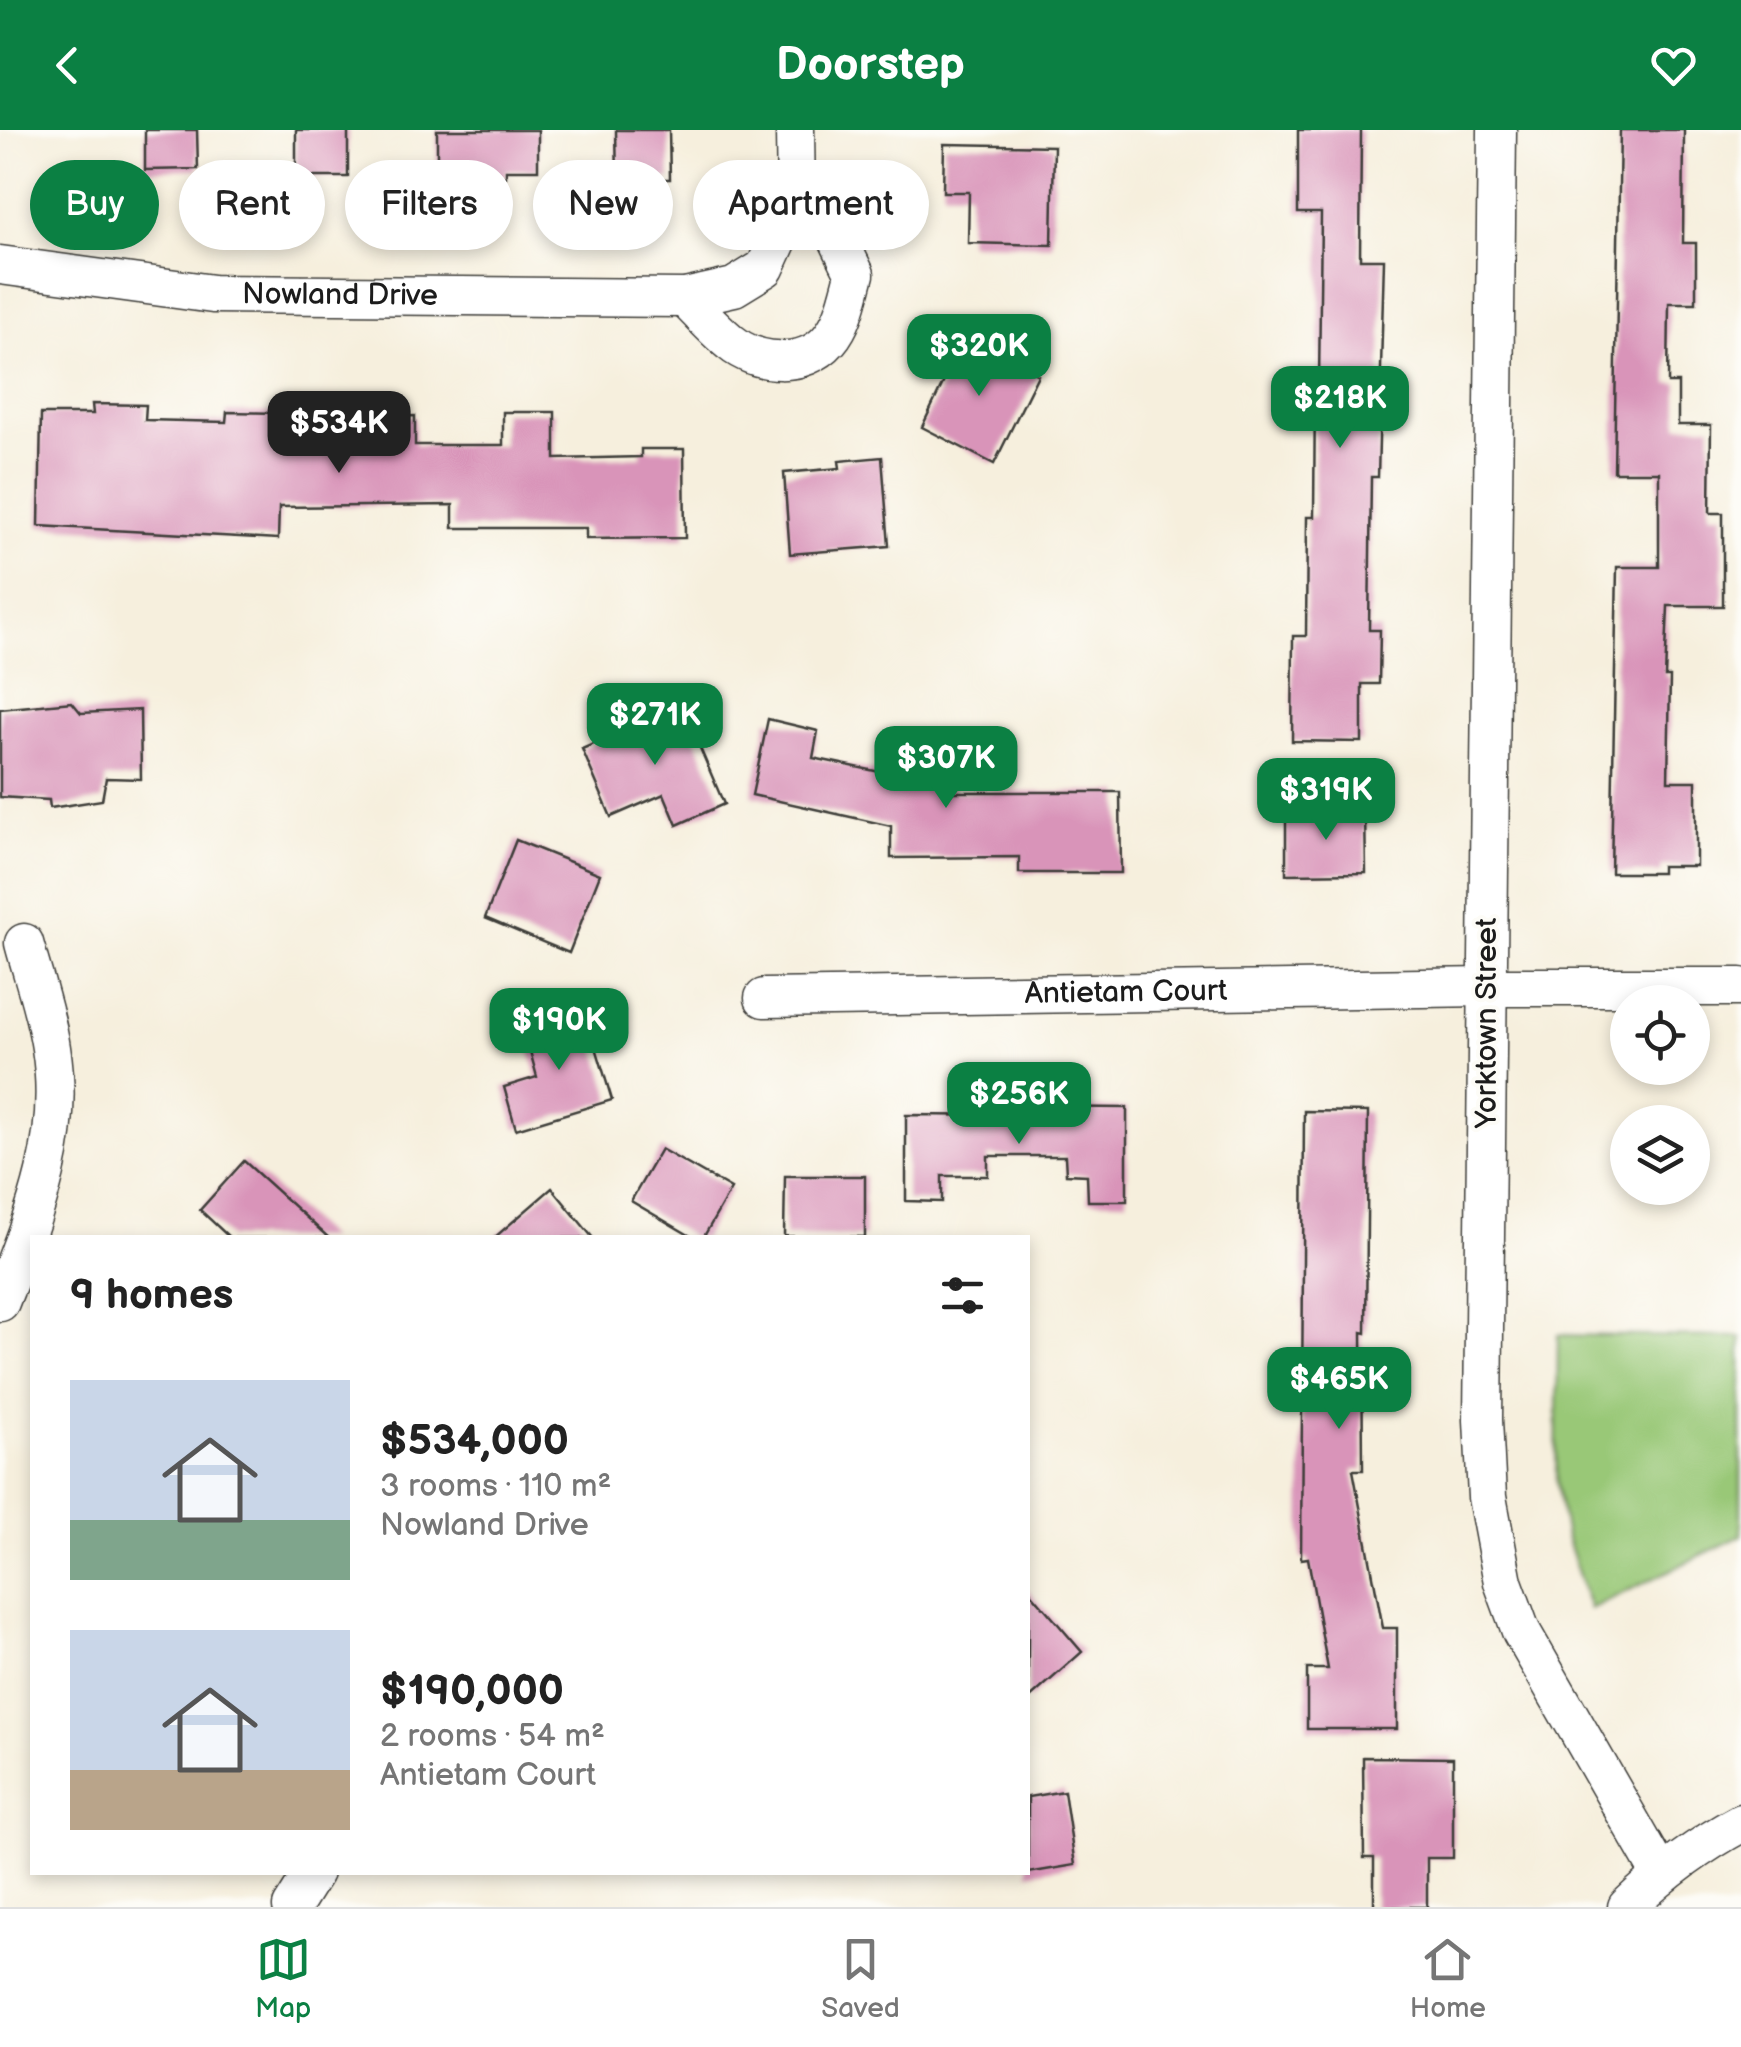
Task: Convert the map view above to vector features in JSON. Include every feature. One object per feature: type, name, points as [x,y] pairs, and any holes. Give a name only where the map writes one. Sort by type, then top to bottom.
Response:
[{"type":"street","name":"Nowland Drive","points":[[795,130],[795,160]]},
{"type":"street","name":"Yorktown Street","points":[[1497,130],[1487,987],[1487,1497],[1503,1582],[1521,1631],[1661,1874]]},
{"type":"street","name":"Nowland Drive","points":[[0,265],[213,294],[685,298],[734,287],[765,268],[773,250]]},
{"type":"street","points":[[685,298],[733,346],[772,361],[809,356],[830,339],[844,312],[855,274],[843,250]]},
{"type":"street","points":[[11,1278],[40,1204],[55,1099],[51,1047],[24,943]]},
{"type":"street","name":"Antietam Court","points":[[764,998],[1487,987],[1741,988]]},
{"type":"street","points":[[1627,1907],[1661,1874],[1741,1823]]},
{"type":"street","points":[[292,1907],[312,1875]]},
{"type":"green space","points":[[1558,1335],[1741,1337],[1741,1536],[1590,1609],[1566,1537],[1556,1482]]},
{"type":"building","points":[[145,130],[197,130],[198,160],[179,160],[179,169],[159,170],[159,160],[145,160]]},
{"type":"building","points":[[296,130],[348,130],[345,177],[325,177],[325,160],[296,160]]},
{"type":"building","points":[[437,130],[538,130],[538,160],[533,160],[533,170],[513,170],[513,160],[437,160]]},
{"type":"building","points":[[616,130],[669,130],[670,160],[617,160]]},
{"type":"building","points":[[1298,130],[1361,130],[1360,259],[1384,259],[1378,477],[1371,477],[1369,630],[1380,630],[1379,684],[1362,684],[1362,742],[1292,741],[1293,636],[1306,636],[1307,517],[1314,517],[1321,213],[1298,213]]},
{"type":"building","points":[[1620,130],[1684,130],[1683,243],[1696,243],[1696,303],[1669,303],[1668,383],[1678,383],[1678,425],[1711,425],[1710,513],[1723,513],[1723,606],[1668,606],[1668,781],[1696,781],[1696,866],[1661,866],[1661,873],[1611,873],[1617,567],[1659,567],[1659,472],[1614,472]]},
{"type":"building","points":[[944,144],[1054,146],[1052,245],[968,243],[969,192],[943,192]]},
{"type":"building","points":[[959,335],[1038,375],[994,464],[922,427],[946,377],[940,373]]},
{"type":"building","points":[[92,404],[146,405],[145,420],[226,422],[227,412],[280,413],[280,426],[372,425],[373,417],[415,416],[415,445],[503,445],[503,412],[555,412],[555,459],[641,457],[641,449],[684,449],[685,538],[586,539],[586,528],[453,528],[453,505],[279,507],[278,539],[39,526],[41,414],[93,414]]},
{"type":"building","points":[[882,457],[889,546],[790,554],[784,473],[840,468],[839,461]]},
{"type":"building","points":[[72,702],[81,713],[140,710],[141,779],[106,778],[102,800],[50,808],[49,800],[0,797],[0,709]]},
{"type":"building","points":[[682,706],[724,804],[677,825],[664,794],[611,817],[582,749]]},
{"type":"building","points":[[768,719],[818,731],[813,758],[899,776],[952,776],[952,792],[1120,792],[1121,873],[1019,873],[1019,857],[891,858],[891,826],[752,795]]},
{"type":"building","points":[[1365,812],[1366,873],[1286,874],[1286,813]]},
{"type":"building","points":[[516,840],[600,874],[569,953],[485,918]]},
{"type":"building","points":[[585,1011],[612,1100],[516,1129],[504,1087],[537,1077],[524,1029]]},
{"type":"building","points":[[1026,1107],[1127,1108],[1127,1201],[1088,1201],[1087,1175],[1066,1174],[1065,1156],[988,1156],[988,1176],[942,1176],[942,1202],[906,1201],[906,1115],[1026,1116]]},
{"type":"building","points":[[1304,1111],[1368,1112],[1363,1470],[1353,1470],[1383,1628],[1397,1628],[1397,1729],[1307,1729],[1307,1669],[1328,1669],[1308,1558],[1301,1559]]},
{"type":"building","points":[[661,1149],[731,1189],[705,1235],[689,1235],[631,1201]]},
{"type":"building","points":[[244,1161],[326,1235],[227,1235],[200,1210]]},
{"type":"building","points":[[785,1176],[865,1176],[865,1235],[784,1235]]},
{"type":"building","points":[[552,1188],[591,1235],[497,1235]]},
{"type":"building","points":[[1030,1591],[1082,1652],[1030,1698]]},
{"type":"building","points":[[1363,1757],[1453,1758],[1453,1858],[1427,1858],[1427,1907],[1374,1907],[1374,1858],[1364,1858]]},
{"type":"building","points":[[1064,1791],[1075,1865],[1030,1873],[1030,1797]]}]
